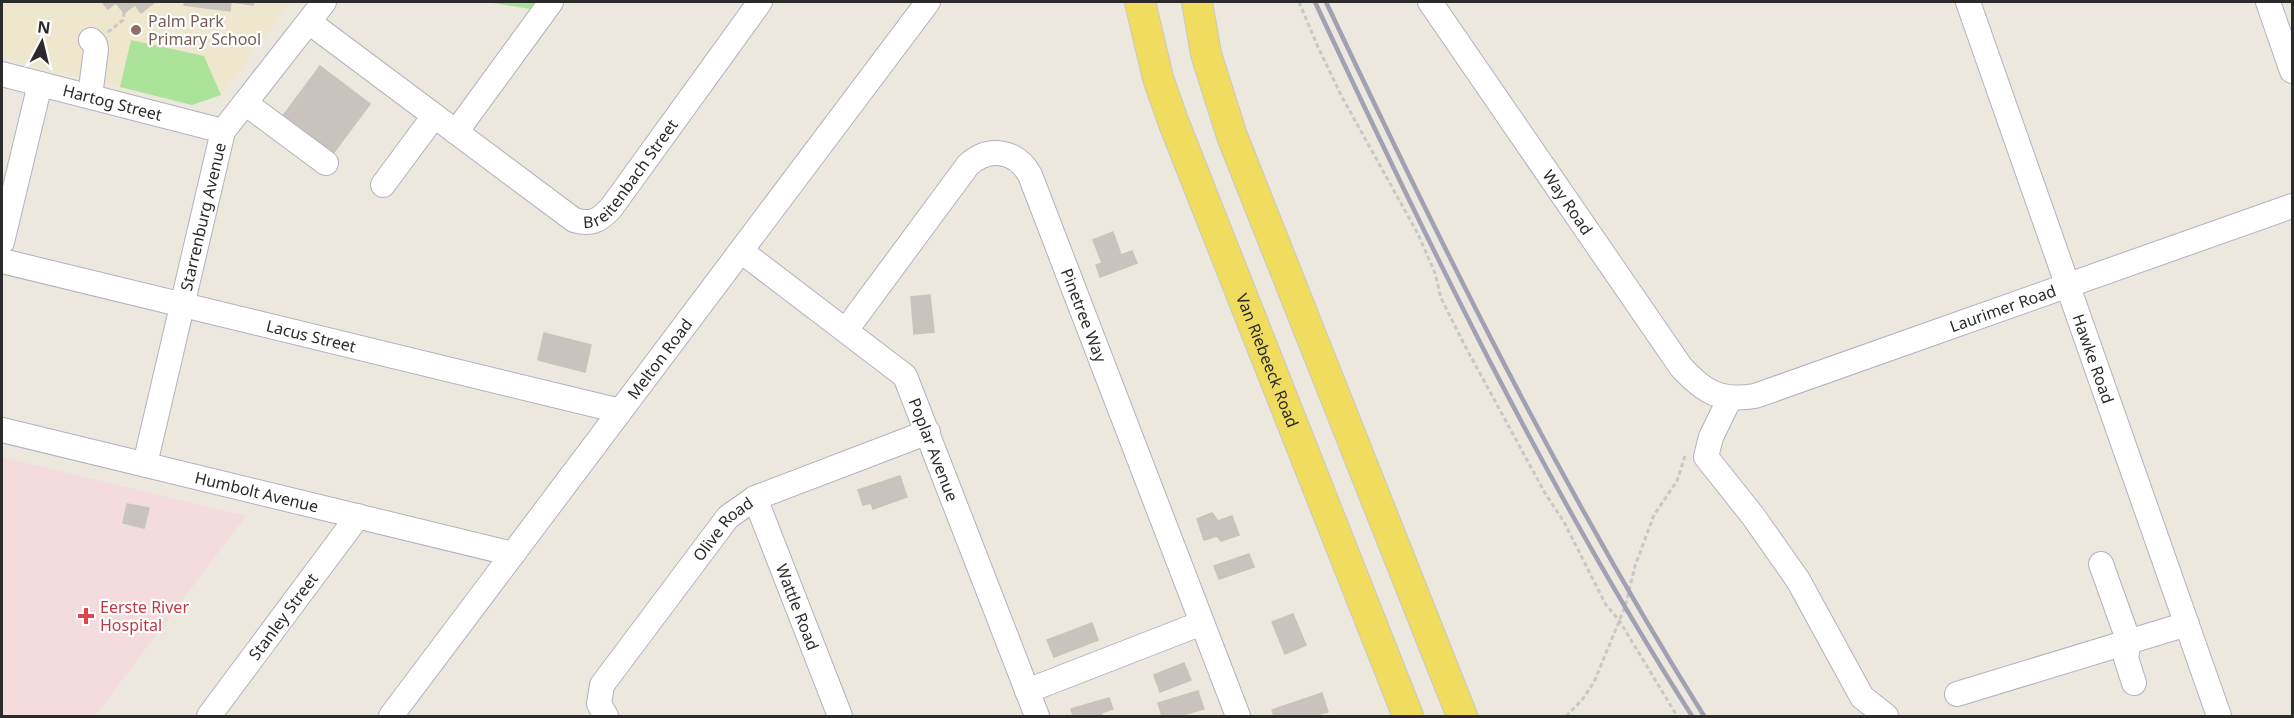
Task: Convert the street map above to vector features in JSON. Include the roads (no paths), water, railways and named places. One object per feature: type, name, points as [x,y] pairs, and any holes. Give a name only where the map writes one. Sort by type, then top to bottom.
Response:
[{"type":"main road","name":"Van Riebeeck Road","points":[[1140,2],[1158,78],[1173,121],[1408,717]]},
{"type":"main road","points":[[1197,2],[1206,54],[1232,136],[1462,717]]},
{"type":"street","name":"Starrenburg Avenue","points":[[145,464],[223,131],[324,2]]},
{"type":"street","points":[[456,132],[551,2]]},
{"type":"street","name":"Breitenbach Street","points":[[309,22],[574,220],[591,223],[611,208],[760,2]]},
{"type":"street","name":"Melton Road","points":[[391,717],[928,2]]},
{"type":"street","name":"Way Road","points":[[1430,2],[1681,367],[1694,381],[1722,396]]},
{"type":"street","name":"Hawke Road","points":[[1968,2],[2219,717]]},
{"type":"street","points":[[2268,2],[2292,71]]},
{"type":"street","points":[[90,96],[96,50],[91,39]]},
{"type":"street","name":"Hartog Street","points":[[2,74],[223,131]]},
{"type":"street","points":[[2,242],[40,84]]},
{"type":"street","points":[[245,103],[326,163]]},
{"type":"street","points":[[383,185],[434,116]]},
{"type":"street","name":"Pinetree Way","points":[[846,330],[968,165],[979,156],[993,152],[1007,154],[1018,159],[1030,175],[1238,717]]},
{"type":"street","name":"Laurimer Road","points":[[1722,396],[1755,396],[2292,206]]},
{"type":"street","name":"Poplar Avenue","points":[[741,251],[905,376],[1037,717]]},
{"type":"street","name":"Lacus Street","points":[[2,261],[620,411]]},
{"type":"street","points":[[1722,396],[1706,457],[1753,516],[1798,580],[1862,698],[1886,717]]},
{"type":"street","name":"Humbolt Avenue","points":[[2,430],[513,554]]},
{"type":"street","name":"Olive Road","points":[[606,717],[601,710],[599,698],[602,685],[728,517],[755,498],[928,432]]},
{"type":"street","name":"Wattle Road","points":[[755,498],[840,717]]},
{"type":"street","name":"Stanley Street","points":[[209,717],[358,516]]},
{"type":"street","points":[[2101,564],[2129,642],[2126,658],[2134,683]]},
{"type":"street","points":[[1027,692],[1202,623]]},
{"type":"street","points":[[1957,694],[2072,661],[2187,624]]},
{"type":"railway","points":[[1315,2],[1446,275],[1539,455],[1588,543],[1692,716]]},
{"type":"railway","points":[[1326,2],[1413,184],[1504,365],[1651,630],[1704,716]]},
{"type":"place","name":"Palm Park Primary School","points":[[136,30]]},
{"type":"place","name":"Eerste River Hospital","points":[[86,616]]}]
